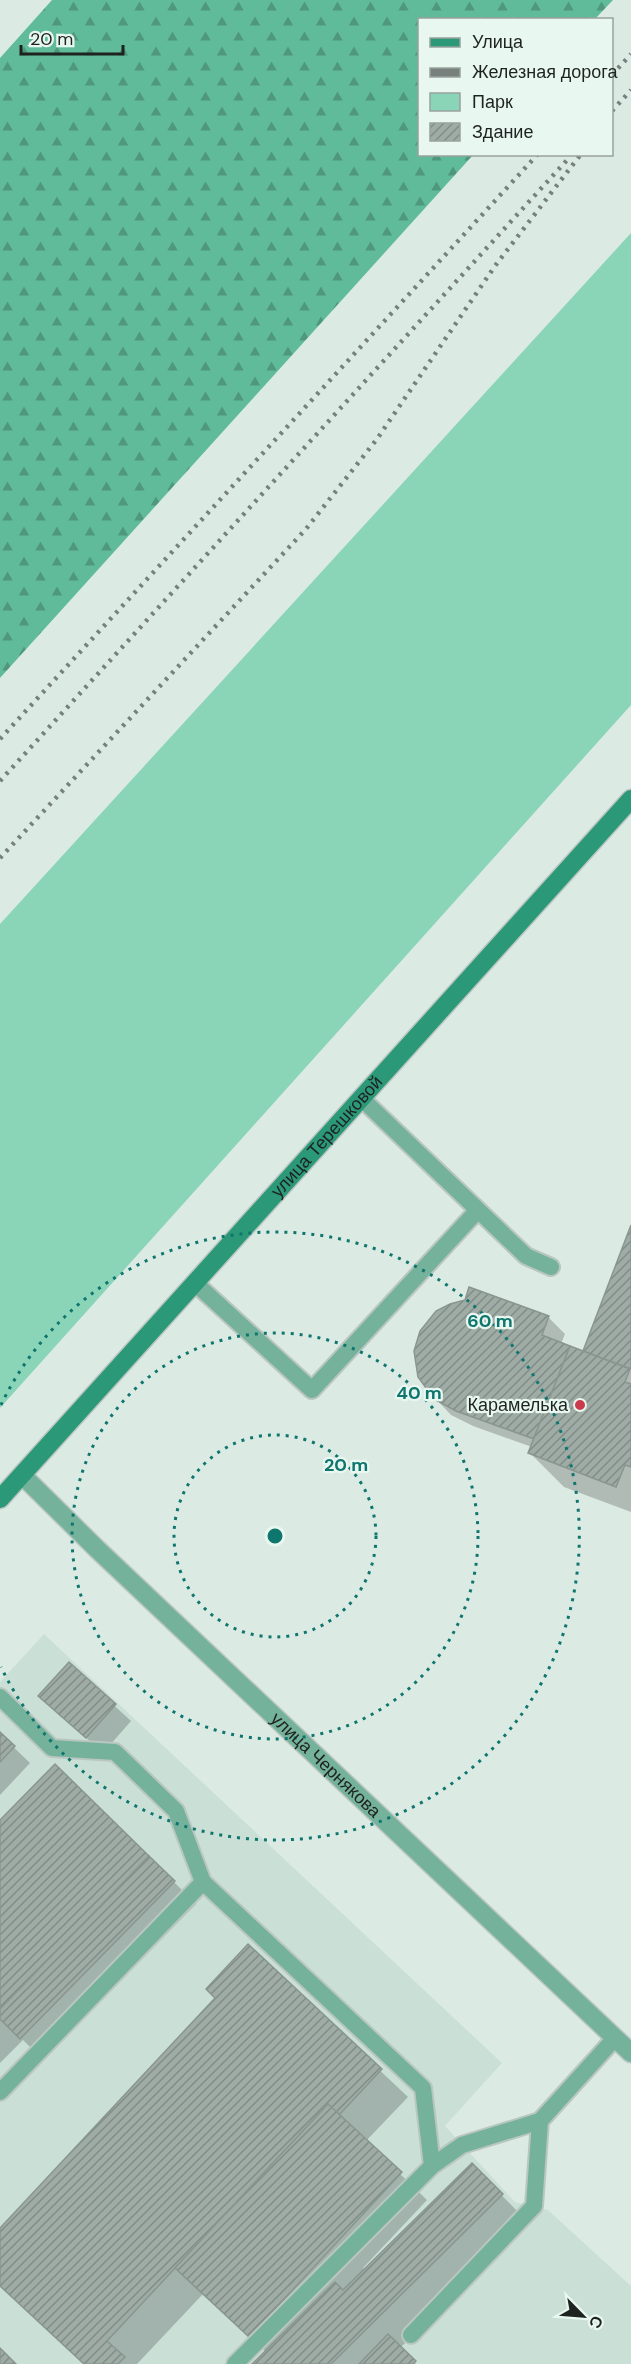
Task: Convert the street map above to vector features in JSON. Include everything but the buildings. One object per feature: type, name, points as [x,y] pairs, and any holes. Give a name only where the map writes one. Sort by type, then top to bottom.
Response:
[{"type":"main road","name":"улица Терешковой","points":[[0,1499],[631,798]]},
{"type":"street","name":"улица Чернякова","points":[[22,1475],[105,1557],[631,2053]]},
{"type":"lane","points":[[361,1098],[526,1256],[551,1267]]},
{"type":"lane","points":[[195,1283],[312,1390],[477,1211]]},
{"type":"lane","points":[[0,1696],[52,1748],[115,1752],[176,1811],[202,1882],[423,2088],[432,2166]]},
{"type":"lane","points":[[0,2092],[202,1882]]},
{"type":"lane","points":[[235,2364],[432,2166],[462,2145],[540,2121],[615,2038]]},
{"type":"lane","points":[[411,2334],[534,2206],[540,2121]]},
{"type":"shaded area","points":[[44,1634],[502,2063],[445,2126],[515,2202],[548,2210],[631,2286],[631,2364],[0,2364],[0,1682]]},
{"type":"green space","points":[[52,0],[613,0],[596,18],[418,18],[418,156],[472,156],[0,678],[0,58]]},
{"type":"green space","points":[[631,233],[631,705],[0,1408],[0,924]]},
{"type":"railway","points":[[613,74],[631,54]]},
{"type":"railway","points":[[613,110],[631,90]]},
{"type":"railway","points":[[0,739],[536,156]]},
{"type":"railway","points":[[0,858],[306,529],[377,439],[495,266],[579,156]]},
{"type":"railway","points":[[0,781],[568,159]]},
{"type":"place","name":"Карамелька","points":[[580,1405]]}]
